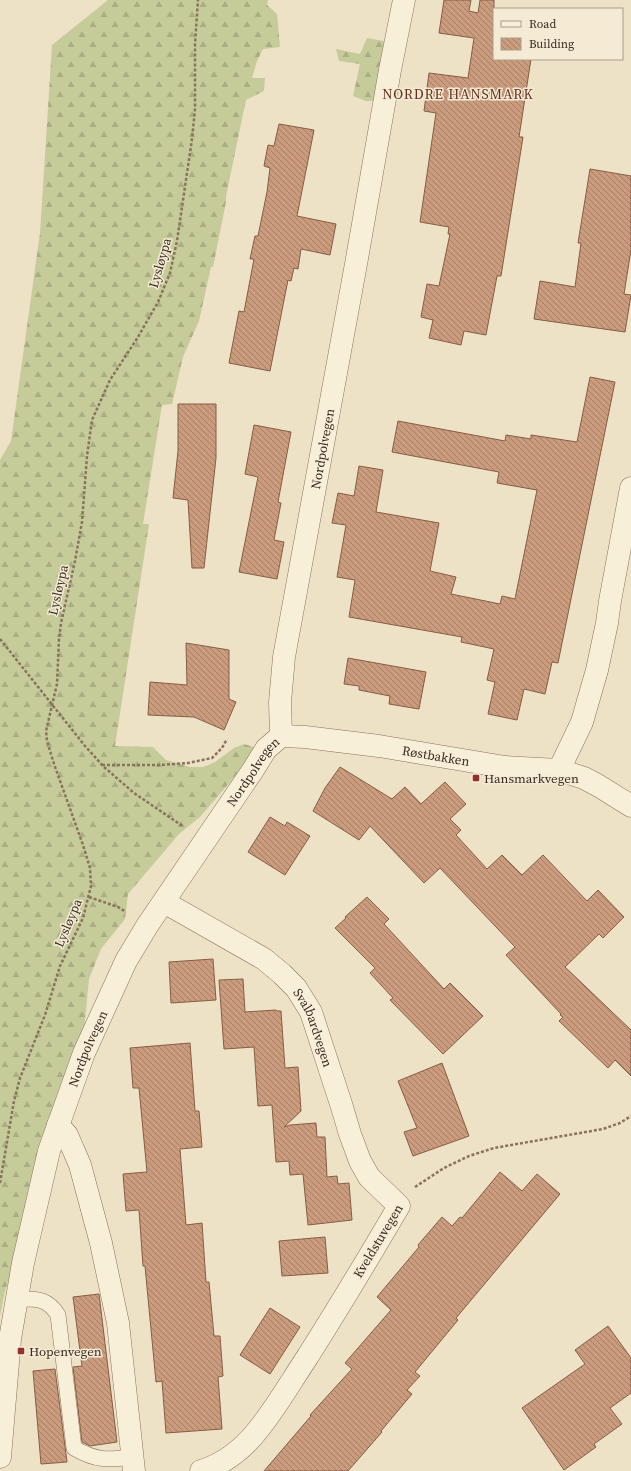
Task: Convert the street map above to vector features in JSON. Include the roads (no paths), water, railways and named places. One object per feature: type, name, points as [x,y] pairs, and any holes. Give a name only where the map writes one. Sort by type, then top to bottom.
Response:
[{"type":"street","name":"Nordpolvegen","points":[[0,1457],[10,1346],[16,1299],[37,1198],[49,1151],[84,1053],[100,1015],[126,961],[147,926],[266,749],[281,736],[280,702],[286,650],[339,363],[390,70],[404,0]]},
{"type":"street","points":[[560,770],[582,722],[597,670],[631,488]]},
{"type":"street","name":"Røstbakken","points":[[281,736],[306,737],[380,746],[505,766],[560,770],[584,778],[631,806]]},
{"type":"street","name":"Svalbardvegen","points":[[164,902],[264,959],[296,988],[311,1012],[350,1134],[360,1160],[369,1176],[399,1206]]},
{"type":"street","points":[[58,1125],[67,1135],[80,1165],[101,1243],[118,1323],[133,1464]]},
{"type":"street","name":"Kveldstuvegen","points":[[200,1471],[217,1465],[242,1447],[277,1405],[356,1279],[399,1206]]},
{"type":"lane","points":[[16,1299],[39,1300],[52,1306],[58,1315],[74,1448],[84,1454],[98,1458],[133,1464]]},
{"type":"place","name":"Hansmarkvegen","points":[[476,778]]},
{"type":"place","name":"Hopenvegen","points":[[21,1351]]},
{"type":"district","name":"NORDRE HANSMARK","points":[[458,94]]}]
